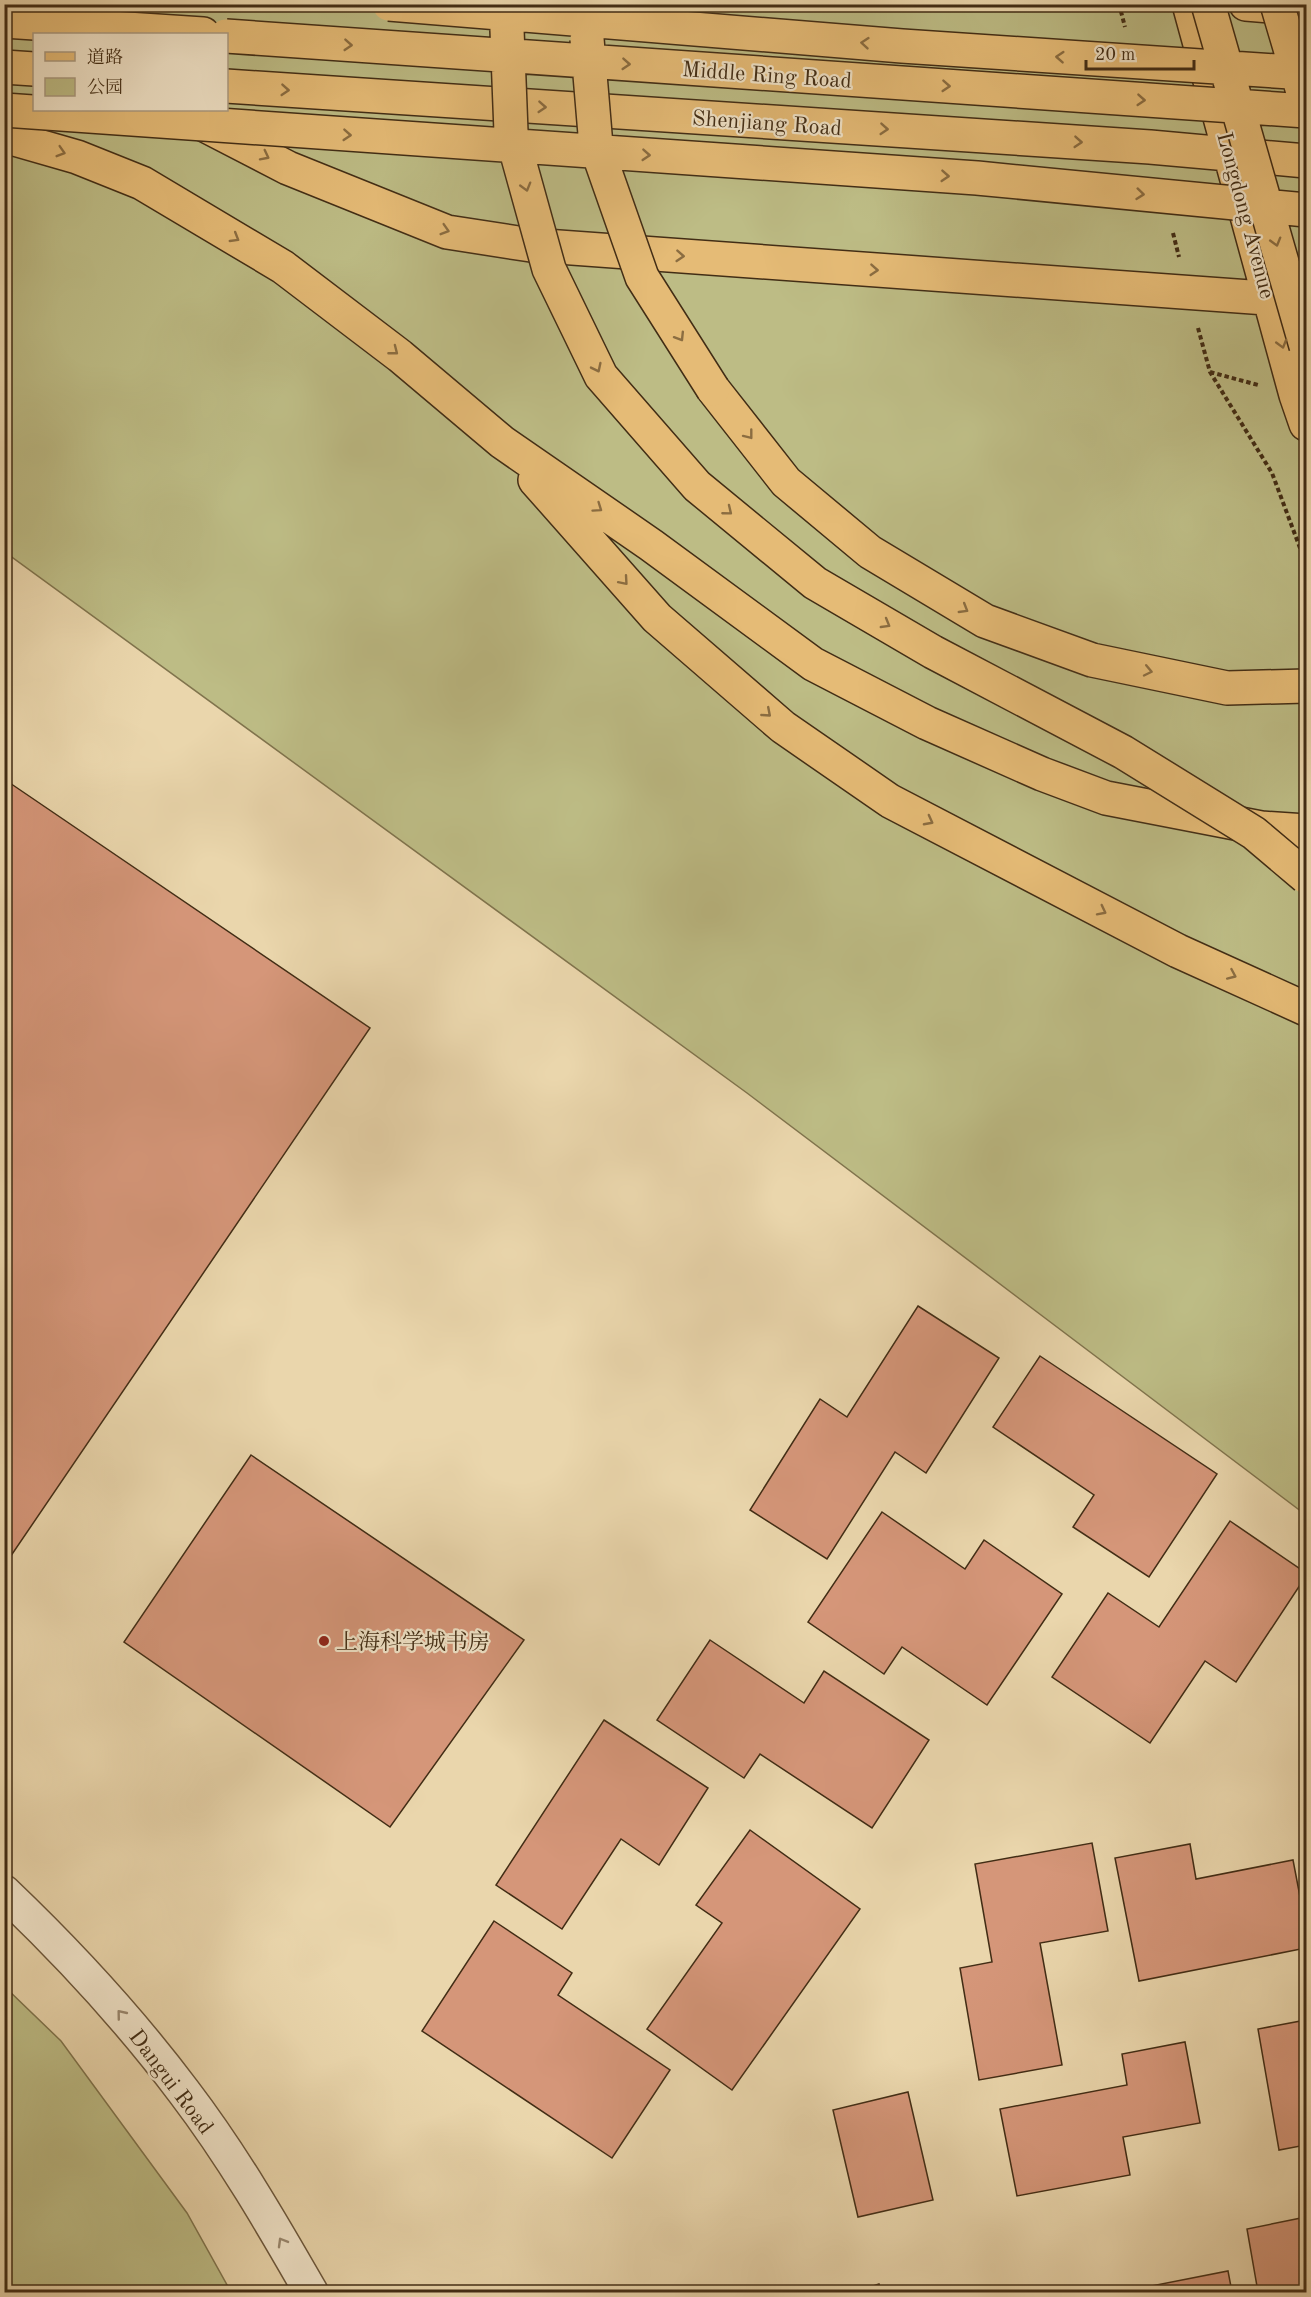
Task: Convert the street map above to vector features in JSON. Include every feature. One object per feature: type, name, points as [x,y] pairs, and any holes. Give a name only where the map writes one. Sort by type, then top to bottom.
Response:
[{"type":"main road","name":"Middle Ring Road","points":[[389,4],[902,46],[1306,72]]},
{"type":"main road","points":[[506,4],[511,132],[549,269],[600,376],[697,486],[815,583],[933,652],[1123,752],[1254,833],[1306,877]]},
{"type":"main road","points":[[588,4],[585,16],[596,146],[642,277],[713,389],[786,482],[870,552],[985,621],[1092,660],[1227,688],[1306,686]]},
{"type":"main road","name":"Longdong Avenue","points":[[1189,4],[1269,298],[1306,424]]},
{"type":"main road","points":[[1208,4],[1306,346]]},
{"type":"main road","points":[[1246,4],[1306,9]]},
{"type":"main road","points":[[1277,4],[1306,105]]},
{"type":"main road","points":[[4,21],[188,33]]},
{"type":"main road","name":"Middle Ring Road","points":[[228,36],[1306,111]]},
{"type":"main road","points":[[4,67],[33,69]]},
{"type":"main road","name":"Shenjiang Road","points":[[228,86],[1150,147],[1306,161]]},
{"type":"main road","points":[[4,110],[977,178],[1306,210]]},
{"type":"main road","points":[[177,111],[288,168],[447,232],[531,245],[1306,301]]},
{"type":"main road","points":[[4,136],[76,157],[142,183],[283,267],[400,356],[502,442],[651,545],[813,664],[927,723],[1042,774],[1106,798],[1261,828],[1306,831]]},
{"type":"main road","points":[[502,442],[657,618],[783,727],[890,801],[1178,951],[1306,1009]]},
{"type":"street","name":"Dangui Road","points":[[4,1892],[43,1929],[113,2004],[185,2092],[258,2200],[311,2292]]},
{"type":"street","name":"Dangui Road","points":[[4,1921],[95,2016],[165,2104],[237,2209],[285,2292]]},
{"type":"green space","points":[[5,5],[1306,5],[1306,1515],[747,1093],[5,552]]},
{"type":"green space","points":[[5,1987],[61,2041],[187,2213],[231,2292],[5,2292]]},
{"type":"building","points":[[4,779],[370,1028],[4,1566]]},
{"type":"building","points":[[918,1306],[999,1358],[926,1473],[895,1452],[827,1559],[750,1510],[820,1399],[847,1417]]},
{"type":"building","points":[[1040,1356],[1217,1474],[1149,1577],[1073,1527],[1094,1495],[993,1427]]},
{"type":"building","name":"上海科学城书房","points":[[251,1455],[524,1640],[390,1827],[124,1642]]},
{"type":"building","points":[[882,1512],[965,1569],[984,1540],[1062,1594],[987,1705],[902,1647],[884,1674],[808,1622]]},
{"type":"building","points":[[1230,1521],[1306,1573],[1236,1682],[1205,1661],[1150,1743],[1052,1677],[1108,1593],[1159,1627]]},
{"type":"building","points":[[710,1640],[804,1703],[824,1671],[929,1740],[872,1828],[760,1754],[744,1778],[657,1720]]},
{"type":"building","points":[[604,1720],[708,1788],[659,1865],[621,1839],[562,1929],[496,1885]]},
{"type":"building","points":[[750,1830],[860,1909],[732,2090],[647,2029],[722,1923],[696,1905]]},
{"type":"building","points":[[1092,1843],[1108,1931],[1040,1943],[1062,2065],[979,2080],[960,1968],[992,1962],[975,1864]]},
{"type":"building","points":[[1190,1844],[1196,1879],[1293,1860],[1306,1928],[1306,1948],[1139,1981],[1115,1858]]},
{"type":"building","points":[[494,1921],[572,1973],[558,1995],[670,2070],[612,2158],[422,2031]]},
{"type":"building","points":[[1306,2020],[1306,2145],[1279,2150],[1258,2029]]},
{"type":"building","points":[[1185,2042],[1200,2123],[1123,2137],[1130,2175],[1017,2196],[1000,2109],[1127,2085],[1122,2054]]},
{"type":"building","points":[[908,2092],[933,2200],[858,2217],[833,2110]]},
{"type":"building","points":[[1306,2217],[1306,2292],[1258,2292],[1247,2229]]},
{"type":"building","points":[[1228,2271],[1232,2292],[1142,2292],[1141,2288]]},
{"type":"building","points":[[879,2284],[882,2292],[855,2292]]},
{"type":"place","name":"上海科学城书房","points":[[324,1641]]}]
